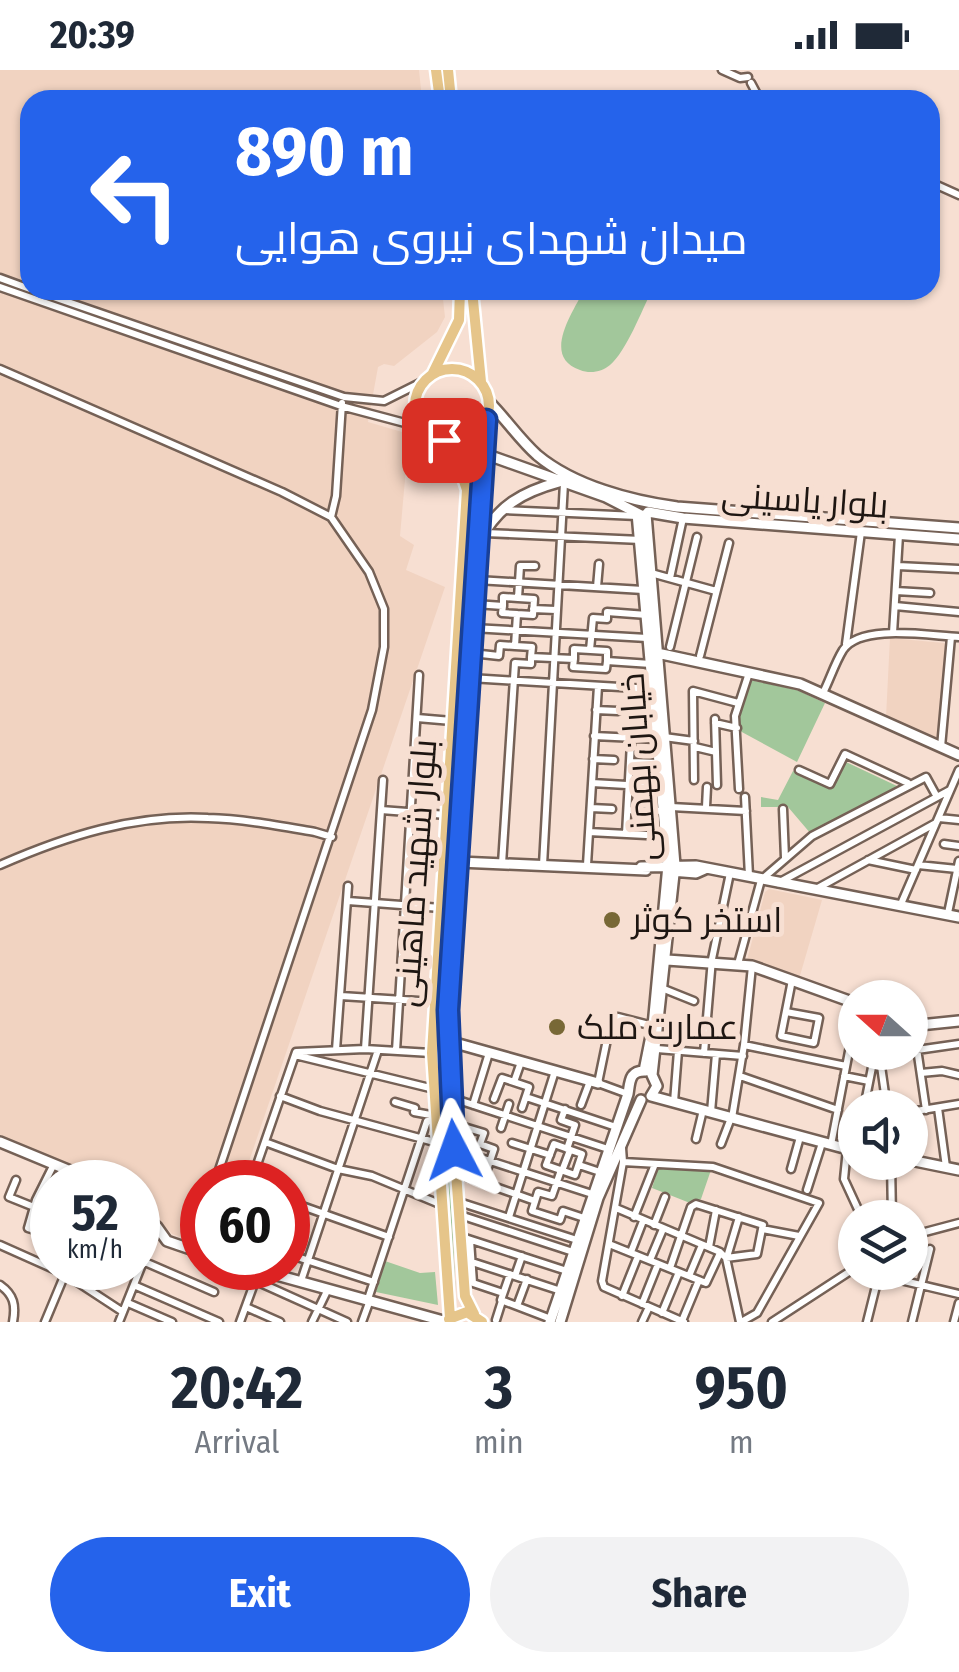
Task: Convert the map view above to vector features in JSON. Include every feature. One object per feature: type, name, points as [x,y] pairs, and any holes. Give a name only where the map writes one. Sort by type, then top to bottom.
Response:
[{"type":"main road","points":[[460,300],[459,320],[414,404],[420,427],[457,444],[480,431],[489,402],[481,383],[473,300]]},
{"type":"main road","points":[[428,378],[453,369],[481,383]]},
{"type":"main road","name":"بلوار شهید ماهینی","points":[[478,1318],[465,1296],[465,1238],[458,1215],[448,1041],[482,537],[486,420]]},
{"type":"main road","points":[[440,439],[460,468],[467,490]]},
{"type":"main road","points":[[467,490],[476,480],[482,513]]},
{"type":"main road","name":"بلوار شهید ماهینی","points":[[449,1320],[438,1143],[432,1119],[432,1053],[467,490]]},
{"type":"main road","points":[[450,1297],[460,1302],[465,1296]]},
{"type":"main road","points":[[449,1320],[461,1312],[478,1318]]},
{"type":"street","points":[[722,70],[750,80],[755,90]]},
{"type":"street","points":[[36,300],[420,427]]},
{"type":"street","points":[[62,300],[342,401],[384,401],[428,378]]},
{"type":"street","points":[[0,370],[331,517],[368,572],[384,609],[384,646],[372,710],[222,1160]]},
{"type":"street","points":[[331,517],[342,401]]},
{"type":"street","name":"بلوار یاسینی","points":[[489,402],[542,458],[642,510],[959,528]]},
{"type":"street","name":"بلوار یاسینی","points":[[457,444],[642,510],[684,518],[959,539]]},
{"type":"street","points":[[482,537],[501,510],[533,489],[562,482],[552,680],[555,684],[543,865]]},
{"type":"street","points":[[501,510],[642,510]]},
{"type":"street","name":"خیابان بهمنی","points":[[642,510],[640,540],[671,868],[648,1073]]},
{"type":"street","name":"خیابان بهمنی","points":[[642,510],[657,653],[673,894],[657,1048],[648,1073]]},
{"type":"street","points":[[670,578],[684,518]]},
{"type":"street","points":[[823,693],[846,646],[862,532]]},
{"type":"street","points":[[482,537],[561,534],[640,540]]},
{"type":"street","points":[[892,632],[899,534]]},
{"type":"street","points":[[670,647],[698,538]]},
{"type":"street","points":[[700,656],[729,543]]},
{"type":"street","points":[[597,587],[598,564]]},
{"type":"street","points":[[518,598],[520,566],[535,566]]},
{"type":"street","points":[[898,566],[959,569]]},
{"type":"street","points":[[650,573],[717,591]]},
{"type":"street","points":[[477,580],[645,590]]},
{"type":"street","points":[[896,590],[930,593]]},
{"type":"street","points":[[533,612],[534,599],[503,597],[502,613],[516,614],[556,610]]},
{"type":"street","points":[[475,604],[503,606]]},
{"type":"street","points":[[895,606],[959,612]]},
{"type":"street","points":[[590,650],[593,618],[607,619],[607,612],[647,615]]},
{"type":"street","points":[[514,646],[516,614]]},
{"type":"street","points":[[940,748],[959,624]]},
{"type":"street","points":[[474,628],[649,638]]},
{"type":"street","points":[[846,646],[872,634],[892,632],[956,637]]},
{"type":"street","points":[[472,653],[499,656],[500,647],[532,647],[530,664],[515,663],[502,864]]},
{"type":"street","points":[[574,649],[590,650],[607,651],[606,668],[574,667],[574,649]]},
{"type":"street","points":[[657,653],[800,684],[959,755]]},
{"type":"street","points":[[531,656],[574,659]]},
{"type":"street","points":[[607,661],[651,664]]},
{"type":"street","points":[[587,866],[596,710],[591,668]]},
{"type":"street","points":[[740,790],[738,703],[749,673]]},
{"type":"street","points":[[396,1051],[419,676]]},
{"type":"street","points":[[470,678],[653,689]]},
{"type":"street","points":[[626,834],[634,688]]},
{"type":"street","points":[[694,780],[693,691],[738,703]]},
{"type":"street","points":[[596,710],[618,712]]},
{"type":"street","points":[[633,714],[655,715]]},
{"type":"street","points":[[417,718],[452,721]]},
{"type":"street","points":[[718,785],[715,721],[737,728]]},
{"type":"street","points":[[594,736],[661,738],[716,752]]},
{"type":"street","points":[[799,770],[830,784],[844,754],[909,784]]},
{"type":"street","points":[[593,759],[614,760]]},
{"type":"street","points":[[630,762],[659,763]]},
{"type":"street","points":[[900,904],[959,770]]},
{"type":"street","points":[[738,964],[760,880],[812,836],[926,777],[937,797]]},
{"type":"street","points":[[365,1049],[383,780]]},
{"type":"street","points":[[592,784],[662,787]]},
{"type":"street","points":[[706,807],[707,788]]},
{"type":"street","points":[[777,883],[950,790]]},
{"type":"street","points":[[746,797],[749,877]]},
{"type":"street","points":[[628,810],[706,807],[746,811]]},
{"type":"street","points":[[590,808],[612,809]]},
{"type":"street","points":[[783,809],[785,860]]},
{"type":"street","points":[[381,810],[446,815]]},
{"type":"street","points":[[0,865],[63,840],[151,820],[208,818],[332,837]]},
{"type":"street","points":[[814,890],[938,820],[959,820]]},
{"type":"street","points":[[589,832],[666,836]]},
{"type":"street","points":[[944,844],[959,846]]},
{"type":"street","points":[[868,860],[917,867],[958,867],[948,914]]},
{"type":"street","points":[[459,862],[730,873],[959,917]]},
{"type":"street","points":[[673,894],[684,879],[701,871]]},
{"type":"street","points":[[704,1053],[712,963],[730,873]]},
{"type":"street","points":[[336,1050],[348,886]]},
{"type":"street","points":[[348,902],[441,908]]},
{"type":"street","points":[[667,960],[752,966],[838,997]]},
{"type":"street","points":[[721,1144],[740,1076],[752,966]]},
{"type":"street","points":[[786,1012],[819,1018],[814,1043],[781,1036],[792,980]]},
{"type":"street","points":[[664,989],[694,1001]]},
{"type":"street","points":[[341,996],[434,1002]]},
{"type":"street","points":[[582,1105],[594,1082],[610,1025],[618,1018],[652,1026]]},
{"type":"street","points":[[928,1025],[959,1021]]},
{"type":"street","points":[[793,1054],[796,1040]]},
{"type":"street","points":[[448,1041],[646,1098],[674,1102],[838,1147]]},
{"type":"street","points":[[928,1048],[959,1044]]},
{"type":"street","points":[[744,1045],[838,1064]]},
{"type":"street","points":[[657,1048],[742,1056]]},
{"type":"street","points":[[295,1053],[365,1049],[432,1053]]},
{"type":"street","points":[[310,1255],[378,1050]]},
{"type":"street","points":[[674,1102],[678,1051]]},
{"type":"street","points":[[295,1053],[434,1089]]},
{"type":"street","points":[[259,1160],[295,1053]]},
{"type":"street","points":[[473,1104],[490,1053]]},
{"type":"street","points":[[696,1139],[707,1111],[716,1054]]},
{"type":"street","points":[[514,1082],[521,1062]]},
{"type":"street","points":[[842,1090],[845,1070]]},
{"type":"street","points":[[867,1090],[872,1070]]},
{"type":"street","points":[[920,1070],[923,1090]]},
{"type":"street","points":[[509,1217],[556,1071]]},
{"type":"street","points":[[636,1072],[648,1073],[657,1086],[622,1139],[557,1321],[567,1271],[630,1078],[636,1072]]},
{"type":"street","points":[[920,1074],[942,1072],[959,1076]]},
{"type":"street","points":[[740,1076],[838,1110],[807,1190]]},
{"type":"street","points":[[844,1076],[869,1081]]},
{"type":"street","points":[[494,1099],[502,1078],[529,1088],[522,1108]]},
{"type":"street","points":[[481,1081],[499,1087]]},
{"type":"street","points":[[280,1096],[438,1143]]},
{"type":"street","points":[[451,1097],[608,1149]]},
{"type":"street","points":[[526,1097],[616,1126]]},
{"type":"street","points":[[362,1322],[421,1141],[432,1119],[414,1112],[416,1108],[395,1102]]},
{"type":"street","points":[[500,1128],[509,1104]]},
{"type":"street","points":[[928,1110],[959,1104]]},
{"type":"street","points":[[938,1108],[946,1167]]},
{"type":"street","points":[[565,1109],[561,1120],[575,1125],[569,1149],[552,1196],[538,1192],[532,1211],[560,1220],[563,1210],[584,1218]]},
{"type":"street","points":[[453,1124],[484,1133],[480,1144],[494,1148],[486,1174]]},
{"type":"street","points":[[790,1168],[800,1137]]},
{"type":"street","points":[[622,1139],[623,1162],[602,1280],[604,1287],[683,1322],[699,1280]]},
{"type":"street","points":[[0,1142],[44,1160]]},
{"type":"street","points":[[265,1142],[372,1176],[443,1205]]},
{"type":"street","points":[[512,1143],[550,1155]]},
{"type":"street","points":[[554,1144],[569,1149],[582,1154],[575,1174],[546,1165],[554,1144]]},
{"type":"street","points":[[454,1150],[592,1194]]},
{"type":"street","points":[[623,1162],[713,1167],[818,1204],[757,1312],[743,1321],[723,1255]]},
{"type":"street","points":[[634,1217],[656,1164]]},
{"type":"street","points":[[928,1164],[959,1170]]},
{"type":"street","points":[[578,1165],[600,1172]]},
{"type":"street","points":[[456,1173],[536,1201]]},
{"type":"street","points":[[16,1180],[8,1197],[30,1202]]},
{"type":"street","points":[[642,1322],[665,1196]]},
{"type":"street","points":[[457,1201],[577,1240]]},
{"type":"street","points":[[616,1208],[634,1217],[682,1236],[723,1255],[757,1254],[763,1225],[696,1204],[690,1207],[682,1236],[670,1268]]},
{"type":"street","points":[[310,1208],[389,1237]]},
{"type":"street","points":[[689,1276],[705,1246],[716,1210]]},
{"type":"street","points":[[458,1215],[573,1252]]},
{"type":"street","points":[[541,1228],[546,1215]]},
{"type":"street","points":[[723,1255],[730,1254],[739,1218]]},
{"type":"street","points":[[622,1296],[644,1221]]},
{"type":"street","points":[[928,1231],[959,1223]]},
{"type":"street","points":[[762,1229],[799,1236]]},
{"type":"street","points":[[160,1231],[167,1241],[180,1245]]},
{"type":"street","points":[[507,1251],[514,1233]]},
{"type":"street","points":[[465,1238],[474,1283],[517,1306],[557,1321]]},
{"type":"street","points":[[465,1238],[567,1271]]},
{"type":"street","points":[[0,1244],[30,1258]]},
{"type":"street","points":[[609,1244],[706,1283],[723,1255]]},
{"type":"street","points":[[928,1257],[930,1249]]},
{"type":"street","points":[[496,1320],[522,1256]]},
{"type":"street","points":[[310,1262],[374,1282]]},
{"type":"street","points":[[472,1262],[562,1291]]},
{"type":"street","points":[[160,1268],[214,1292]]},
{"type":"street","points":[[662,1313],[679,1272]]},
{"type":"street","points":[[772,1322],[838,1279]]},
{"type":"street","points":[[517,1306],[527,1280]]},
{"type":"street","points":[[310,1283],[369,1300],[410,1317],[449,1320]]},
{"type":"street","points":[[0,1284],[12,1296],[14,1322]]},
{"type":"street","points":[[928,1287],[959,1294]]},
{"type":"street","points":[[312,1322],[328,1288]]},
{"type":"street","points":[[45,1322],[58,1290]]},
{"type":"street","points":[[89,1290],[123,1312]]},
{"type":"street","points":[[119,1322],[134,1290]]},
{"type":"street","points":[[145,1290],[218,1322]]},
{"type":"street","points":[[240,1322],[253,1290]]},
{"type":"street","points":[[275,1290],[346,1322]]},
{"type":"street","points":[[867,1322],[874,1290]]},
{"type":"street","points":[[912,1322],[920,1290]]},
{"type":"street","points":[[128,1303],[172,1322]]},
{"type":"street","points":[[954,1322],[959,1303]]},
{"type":"street","points":[[246,1307],[280,1322]]},
{"type":"shaded area","points":[[0,70],[419,70],[421,90],[20,90],[20,300],[443,300],[445,317],[437,332],[394,366],[378,367],[368,422],[409,434],[400,536],[414,545],[406,570],[445,587],[250,1160],[180,1160],[180,1237],[160,1221],[160,1160],[58,1160],[0,1136]]},
{"type":"shaded area","points":[[890,638],[944,643],[947,647],[940,736],[935,741],[886,717]]},
{"type":"shaded area","points":[[769,889],[822,900],[799,979],[747,960]]},
{"type":"green space","points":[[579,300],[647,300],[622,351],[610,365],[596,372],[580,370],[563,355],[561,345]]},
{"type":"green space","points":[[474,484],[476,510],[442,1026],[456,1298],[438,1025]]},
{"type":"green space","points":[[750,680],[797,690],[825,703],[797,762],[740,731],[740,712]]},
{"type":"green space","points":[[846,762],[897,786],[811,834],[788,807],[761,807],[761,797],[778,800],[793,771],[833,788]]},
{"type":"green space","points":[[659,1166],[711,1170],[701,1199],[690,1203],[652,1188]]},
{"type":"green space","points":[[385,1261],[420,1273],[435,1272],[438,1305],[376,1292]]},
{"type":"place","name":"استخر کوثر","points":[[612,920]]},
{"type":"place","name":"عمارت ملک","points":[[557,1027]]},
{"type":"route","points":[[444,440],[457,444],[470,439],[486,420],[448,1010],[454,1150]]}]
